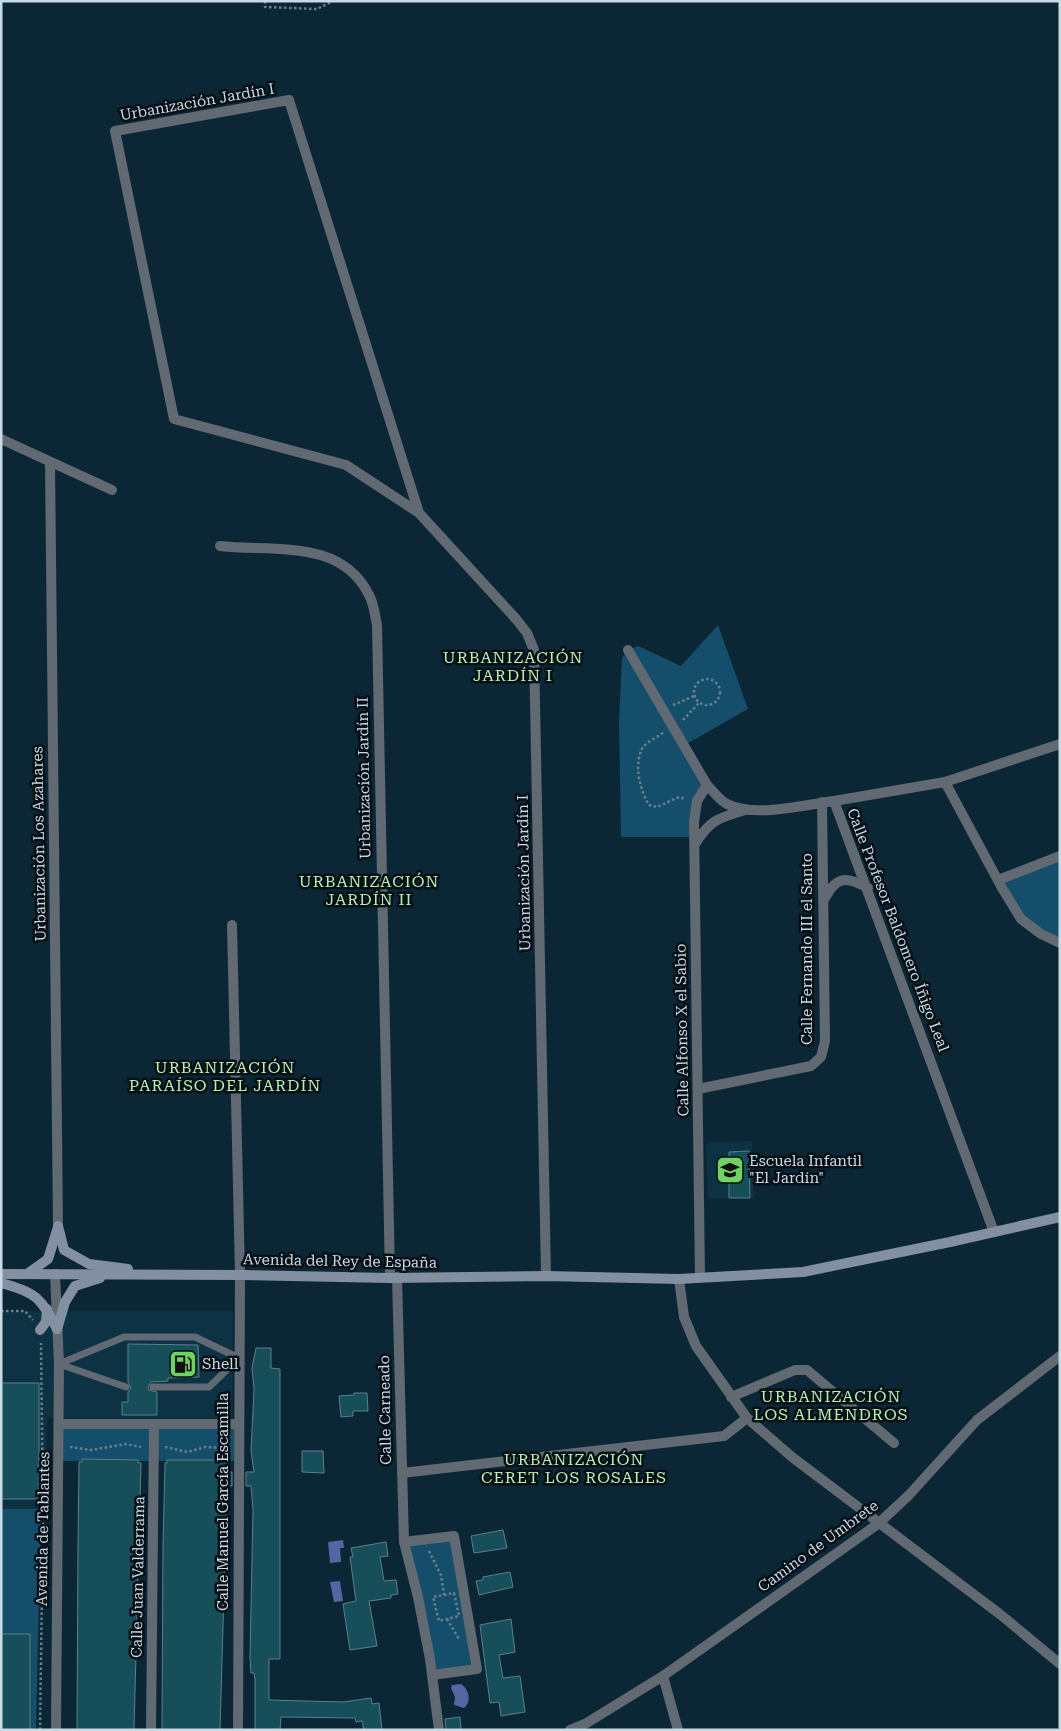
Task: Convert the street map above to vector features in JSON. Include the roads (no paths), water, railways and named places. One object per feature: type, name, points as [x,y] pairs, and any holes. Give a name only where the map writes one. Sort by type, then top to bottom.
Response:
[{"type":"main road","name":"Avenida del Rey de España","points":[[1,1274],[393,1278],[546,1276],[679,1279],[803,1272],[1060,1217]]},
{"type":"main road","points":[[27,1274],[48,1259],[58,1226]]},
{"type":"main road","points":[[58,1226],[64,1250],[89,1264],[164,1275]]},
{"type":"main road","points":[[57,1329],[65,1302],[75,1286],[109,1275]]},
{"type":"main road","points":[[1,1283],[24,1289],[44,1303],[57,1329]]},
{"type":"main road","points":[[40,1330],[46,1322],[47,1308]]},
{"type":"street","name":"Urbanización Jardín I","points":[[419,513],[289,100],[115,131],[174,419],[346,465],[419,513],[516,619],[527,633],[534,650],[546,1276]]},
{"type":"street","points":[[1,438],[112,490]]},
{"type":"street","name":"Urbanización Los Azahares","points":[[50,462],[58,1226]]},
{"type":"street","name":"Urbanización Jardín II","points":[[220,546],[298,550],[328,556],[355,572],[370,596],[377,625],[393,1278]]},
{"type":"street","name":"Calle Profesor Baldomero Íñigo Leal","points":[[628,650],[707,785],[726,803],[746,810],[834,800],[994,1232]]},
{"type":"street","points":[[834,800],[945,782],[1060,744]]},
{"type":"street","points":[[945,782],[1021,919],[1041,934],[1060,943]]},
{"type":"street","name":"Calle Alfonso X el Sabio","points":[[700,1277],[694,822],[697,801],[707,785]]},
{"type":"street","name":"Calle Fernando III el Santo","points":[[698,1089],[811,1066],[821,1057],[825,1040],[822,802]]},
{"type":"street","points":[[695,845],[706,826],[726,815],[746,810]]},
{"type":"street","points":[[998,880],[1060,856]]},
{"type":"street","points":[[823,902],[831,886],[842,879],[853,880],[868,888]]},
{"type":"street","points":[[232,925],[240,1275]]},
{"type":"street","name":"Avenida de Tablantes","points":[[55,1274],[59,1364],[56,1730]]},
{"type":"street","name":"Calle Manuel García Escamilla","points":[[238,1730],[240,1275]]},
{"type":"street","name":"Calle Carneado","points":[[393,1278],[404,1542],[418,1597],[432,1675],[439,1730]]},
{"type":"street","points":[[679,1279],[684,1317],[696,1346],[747,1418],[878,1524],[1001,1615],[1060,1664]]},
{"type":"street","name":"Camino de Umbrete","points":[[570,1730],[585,1727],[663,1676],[878,1524],[908,1495],[977,1420],[1060,1356]]},
{"type":"street","points":[[731,1397],[795,1370],[808,1370],[894,1443]]},
{"type":"street","points":[[402,1473],[724,1436],[747,1418]]},
{"type":"street","points":[[59,1424],[238,1424]]},
{"type":"street","name":"Calle Juan Valderrama","points":[[151,1730],[154,1425]]},
{"type":"street","points":[[404,1542],[454,1536],[476,1669],[432,1675]]},
{"type":"street","points":[[663,1676],[678,1730]]},
{"type":"lane","points":[[59,1364],[124,1337],[195,1337],[239,1358],[209,1387],[152,1387]]},
{"type":"lane","points":[[59,1364],[126,1387]]},
{"type":"place","name":"Escuela Infantil \"El Jardín\"","points":[[730,1170]]},
{"type":"place","name":"Shell","points":[[183,1364]]},
{"type":"district","name":"URBANIZACIÓN JARDÍN I","points":[[513,666]]},
{"type":"district","name":"URBANIZACIÓN JARDÍN II","points":[[369,890]]},
{"type":"district","name":"URBANIZACIÓN PARAÍSO DEL JARDÍN","points":[[225,1076]]},
{"type":"district","name":"URBANIZACIÓN LOS ALMENDROS","points":[[831,1405]]},
{"type":"district","name":"URBANIZACIÓN CERET LOS ROSALES","points":[[574,1468]]}]
